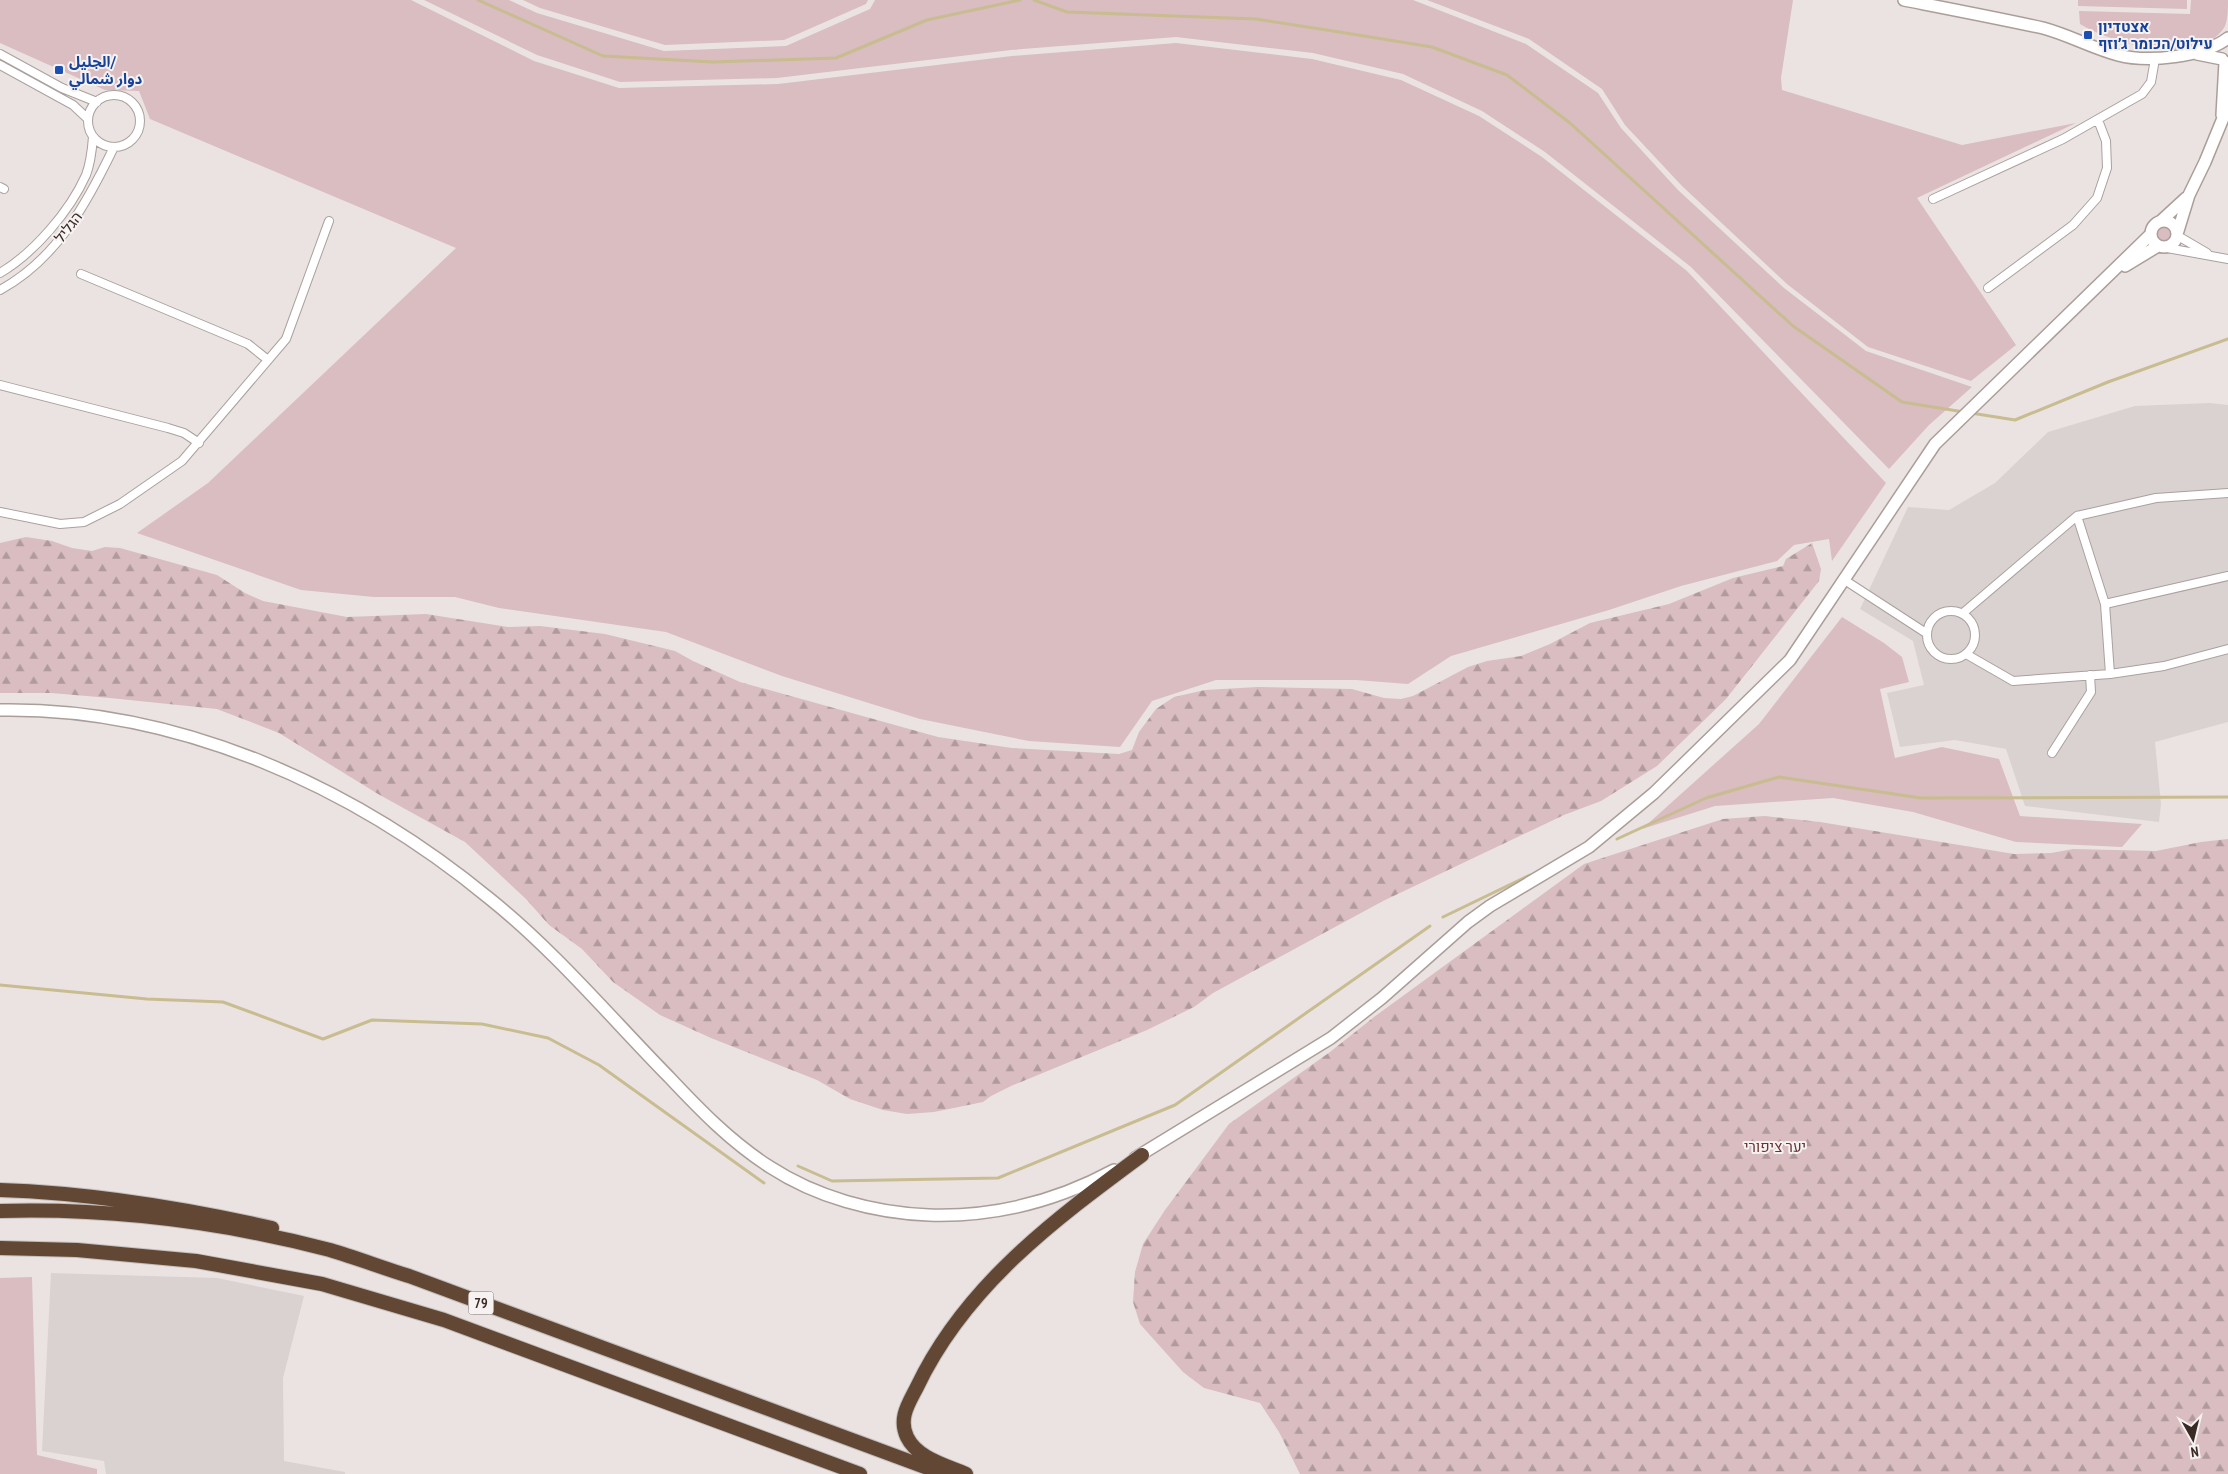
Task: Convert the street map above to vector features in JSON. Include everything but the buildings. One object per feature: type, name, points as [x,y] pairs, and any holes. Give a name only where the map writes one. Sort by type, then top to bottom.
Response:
[{"type":"highway","points":[[966,1474],[921,1454],[912,1447],[906,1435],[903,1414],[920,1379],[950,1332],[982,1290],[1003,1267],[1066,1211],[1142,1155]]},
{"type":"highway","points":[[0,1190],[48,1192],[145,1204],[236,1220],[327,1242],[409,1276]]},
{"type":"highway","name":"79","points":[[0,1211],[82,1212],[164,1218],[289,1240],[332,1251],[409,1276],[944,1474]]},
{"type":"highway","name":"79","points":[[0,1248],[77,1250],[196,1260],[280,1275],[383,1301],[444,1320],[860,1474]]},
{"type":"highway","points":[[0,1254],[77,1250]]},
{"type":"main road","points":[[1904,0],[2064,34],[2119,56],[2156,59],[2193,53],[2226,40]]},
{"type":"main road","points":[[2221,125],[2225,62],[2220,52],[2226,40]]},
{"type":"main road","points":[[2193,53],[2225,62]]},
{"type":"main road","points":[[2107,278],[2162,247],[2174,243],[2189,195],[2228,106]]},
{"type":"main road","points":[[0,710],[55,712],[169,730],[261,762],[320,789],[415,843],[455,871],[514,919],[722,1132],[771,1168],[826,1195],[890,1212],[916,1215],[967,1215],[1008,1210],[1038,1202],[1104,1175],[1142,1155],[1331,1038],[1382,998],[1468,922],[1490,906],[1589,847],[1654,793],[1790,660],[1842,579],[1935,444],[2107,278],[2151,234],[2154,226],[2189,195]]},
{"type":"main road","points":[[2161,221],[2170,222],[2178,234]]},
{"type":"main road","points":[[2151,234],[2154,243],[2162,247]]},
{"type":"street","points":[[0,54],[62,88],[96,102]]},
{"type":"street","points":[[1933,199],[2063,139],[2142,94],[2151,82],[2156,59]]},
{"type":"street","points":[[0,65],[73,106],[88,119]]},
{"type":"street","points":[[110,95],[121,95],[137,107],[140,123],[135,137],[128,144],[114,147],[98,142],[93,137],[88,125],[88,119],[96,102],[110,95]]},
{"type":"street","points":[[1988,288],[2073,225],[2097,198],[2106,168],[2106,141],[2098,120]]},
{"type":"street","name":"הגליל","points":[[0,272],[48,232],[65,210],[86,174],[90,161],[93,137]]},
{"type":"street","name":"הגליל","points":[[0,290],[39,261],[63,236],[94,188],[114,147]]},
{"type":"street","points":[[0,512],[60,524],[70,525],[84,522],[120,504],[167,474],[182,461],[290,333],[329,221]]},
{"type":"street","points":[[2178,234],[2213,256]]},
{"type":"street","points":[[2162,247],[2228,259]]},
{"type":"street","points":[[81,274],[248,344],[268,360]]},
{"type":"street","points":[[0,385],[168,428],[199,442]]},
{"type":"street","points":[[1963,613],[2077,516],[2156,498],[2228,493]]},
{"type":"street","points":[[2077,516],[2105,604],[2110,674]]},
{"type":"street","points":[[2105,604],[2228,576]]},
{"type":"street","points":[[1842,579],[1926,633],[1931,648],[1936,654],[1951,659],[1966,654],[1975,641],[1976,633],[1974,625],[1963,613],[1947,610],[1933,618],[1926,633]]},
{"type":"street","points":[[1966,654],[2013,681],[2110,674],[2164,666],[2228,649]]},
{"type":"street","points":[[2052,754],[2091,692],[2090,675]]},
{"type":"shaded area","points":[[2210,403],[2228,405],[2228,722],[2155,742],[2161,804],[2159,822],[2025,806],[2006,749],[1955,740],[1900,747],[1887,693],[1924,685],[1913,641],[1860,609],[1908,507],[1949,510],[1995,483],[2048,432],[2135,406]]},
{"type":"shaded area","points":[[51,1273],[217,1278],[304,1296],[283,1378],[284,1461],[345,1472],[345,1474],[106,1474],[104,1461],[42,1451]]},
{"type":"green space","points":[[0,0],[411,0],[534,61],[619,88],[778,84],[1012,56],[1176,43],[1312,59],[1401,80],[1479,116],[1542,157],[1687,271],[1886,483],[1832,561],[1829,539],[1794,545],[1777,561],[1681,586],[1609,610],[1451,656],[1408,684],[1356,680],[1216,680],[1152,701],[1120,747],[1029,741],[920,719],[782,676],[666,632],[499,608],[455,597],[374,597],[301,590],[137,533],[208,483],[456,248],[150,119],[139,91],[105,90],[0,43]]},
{"type":"green space","points":[[424,0],[509,0],[537,13],[664,51],[786,46],[870,9],[875,0],[1413,0],[1526,44],[1598,93],[1621,128],[1678,190],[1784,288],[1866,351],[1972,387],[1929,425],[1889,469],[1691,267],[1545,152],[1482,111],[1403,74],[1313,53],[1176,37],[1011,50],[777,78],[620,82],[537,55]]},
{"type":"green space","points":[[523,0],[868,0],[866,4],[784,40],[665,45],[540,8]]},
{"type":"green space","points":[[1427,0],[1793,0],[1781,78],[1782,90],[1962,145],[2076,123],[1917,198],[2016,345],[1971,381],[1868,347],[1787,284],[1682,186],[1625,125],[1602,89],[1529,39]]},
{"type":"green space","points":[[2078,0],[2187,0],[2187,9],[2078,6]]},
{"type":"green space","points":[[2191,0],[2228,0],[2225,26],[2213,39],[2196,47],[2177,50],[2134,45],[2095,32],[2080,24],[2079,11],[2190,14]]},
{"type":"green space","points":[[2164,225],[2170,228],[2173,234],[2170,240],[2164,243],[2158,240],[2155,234],[2158,228]]},
{"type":"green space","points":[[26,537],[92,551],[105,547],[120,548],[217,575],[245,593],[263,601],[347,617],[426,614],[508,627],[540,626],[605,634],[675,651],[740,682],[938,737],[1012,748],[1119,754],[1132,750],[1139,732],[1156,709],[1174,697],[1205,690],[1258,687],[1352,689],[1384,698],[1401,699],[1413,696],[1468,667],[1487,661],[1521,656],[1550,644],[1590,623],[1669,604],[1733,578],[1783,566],[1786,559],[1812,543],[1821,569],[1819,581],[1726,699],[1657,766],[1601,801],[1564,815],[1383,901],[1213,993],[1194,1007],[1147,1030],[1011,1086],[983,1102],[934,1112],[907,1114],[883,1110],[850,1099],[817,1080],[711,1038],[660,1015],[613,982],[582,949],[549,925],[526,899],[465,842],[378,794],[279,733],[217,709],[51,693],[0,693],[0,543]]},
{"type":"green space","points":[[1842,617],[1884,643],[1902,657],[1909,682],[1880,689],[1895,758],[1942,747],[1999,759],[2020,816],[2142,824],[2122,847],[2016,842],[1913,812],[1833,798],[1715,806],[1642,829],[1759,724]]},
{"type":"green space","name":"יער ציפורי","points":[[1765,816],[1820,822],[2014,854],[2051,853],[2073,849],[2156,851],[2228,839],[2228,1474],[1300,1474],[1279,1432],[1260,1403],[1204,1388],[1183,1372],[1140,1324],[1133,1302],[1135,1272],[1143,1244],[1165,1210],[1229,1124],[1330,1052],[1374,1017],[1584,864],[1723,819]]},
{"type":"green space","points":[[32,1277],[37,1455],[97,1469],[97,1474],[0,1474],[0,1278]]},
{"type":"waterway","points":[[478,0],[603,56],[713,62],[836,58],[927,20],[1020,0]]},
{"type":"waterway","points":[[1034,0],[1067,12],[1256,19],[1333,31],[1432,47],[1507,75],[1570,123],[1793,326],[1902,402],[1964,412]]},
{"type":"waterway","points":[[1971,413],[2015,420],[2108,382],[2228,339]]},
{"type":"waterway","points":[[1617,839],[1706,798],[1779,777],[1921,798],[2228,797]]},
{"type":"waterway","points":[[1443,917],[1530,875]]},
{"type":"waterway","points":[[798,1166],[832,1181],[998,1178],[1175,1105],[1430,926]]},
{"type":"waterway","points":[[0,985],[147,999],[223,1002],[323,1039],[372,1020],[482,1024],[548,1038],[599,1065],[764,1183]]},
{"type":"place","name":"אצטדיון עילוט/הכומר ג׳וזף","points":[[2088,35]]},
{"type":"place","name":"الجليل/ دوار شمالي","points":[[59,70]]}]
